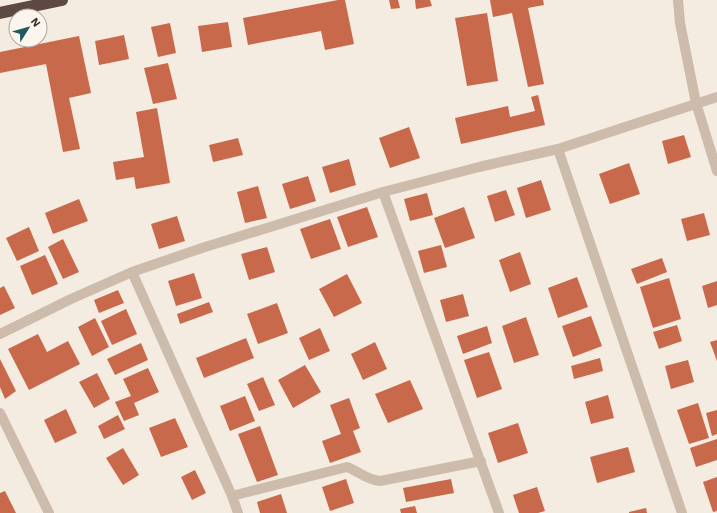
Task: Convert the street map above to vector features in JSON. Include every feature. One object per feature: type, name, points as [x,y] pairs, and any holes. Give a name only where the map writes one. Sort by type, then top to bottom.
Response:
[{"type":"highway","points":[[0,13],[62,0]]},
{"type":"street","points":[[678,0],[680,22],[696,103],[717,171]]},
{"type":"street","points":[[0,334],[71,299],[132,272],[202,248],[383,192],[479,167],[558,149],[717,97]]},
{"type":"street","points":[[558,149],[682,513]]},
{"type":"street","points":[[383,192],[499,513]]},
{"type":"street","points":[[132,272],[232,496],[238,513]]},
{"type":"street","points":[[0,413],[49,513]]},
{"type":"street","points":[[232,496],[347,467],[372,480],[380,481],[481,461]]},
{"type":"building","points":[[338,0],[345,0],[354,44],[325,50],[321,31],[248,45],[243,18]]},
{"type":"building","points":[[389,0],[398,0],[400,8],[391,9]]},
{"type":"building","points":[[415,0],[430,0],[432,6],[416,9]]},
{"type":"building","points":[[490,0],[543,0],[544,5],[528,8],[544,84],[528,87],[512,13],[493,17]]},
{"type":"building","points":[[487,13],[498,81],[467,86],[455,18]]},
{"type":"building","points":[[228,22],[232,47],[202,52],[198,26]]},
{"type":"building","points":[[170,23],[176,53],[158,57],[151,27]]},
{"type":"building","points":[[124,35],[129,59],[99,65],[95,41]]},
{"type":"building","points":[[79,36],[91,93],[69,98],[80,149],[63,152],[46,64],[0,73],[0,52],[20,48],[48,48],[48,42]]},
{"type":"building","points":[[168,63],[177,99],[153,104],[144,68]]},
{"type":"building","points":[[538,95],[545,125],[461,144],[455,118],[508,106],[510,117],[535,111],[531,97]]},
{"type":"building","points":[[157,108],[170,183],[136,189],[134,177],[116,180],[113,162],[144,157],[136,112]]},
{"type":"building","points":[[409,127],[420,158],[390,168],[379,138]]},
{"type":"building","points":[[684,135],[691,157],[668,164],[662,141]]},
{"type":"building","points":[[238,138],[243,155],[213,162],[209,145]]},
{"type":"building","points":[[349,159],[356,185],[330,193],[322,167]]},
{"type":"building","points":[[629,163],[640,194],[610,204],[599,174]]},
{"type":"building","points":[[308,176],[316,201],[290,209],[282,184]]},
{"type":"building","points":[[541,180],[551,210],[526,218],[517,188]]},
{"type":"building","points":[[258,186],[267,218],[245,223],[237,192]]},
{"type":"building","points":[[506,190],[515,215],[495,222],[487,196]]},
{"type":"building","points":[[427,193],[433,215],[410,221],[404,199]]},
{"type":"building","points":[[79,199],[88,221],[53,234],[45,213]]},
{"type":"building","points":[[367,207],[378,237],[348,247],[337,217]]},
{"type":"building","points":[[464,207],[475,238],[445,248],[434,218]]},
{"type":"building","points":[[704,213],[710,235],[687,241],[681,219]]},
{"type":"building","points":[[177,216],[185,241],[159,249],[151,224]]},
{"type":"building","points":[[330,219],[341,249],[311,259],[300,229]]},
{"type":"building","points":[[29,227],[39,251],[17,261],[6,238]]},
{"type":"building","points":[[63,239],[79,272],[63,279],[48,247]]},
{"type":"building","points":[[441,245],[447,267],[424,273],[418,251]]},
{"type":"building","points":[[267,247],[275,272],[249,280],[241,254]]},
{"type":"building","points":[[520,252],[531,284],[510,292],[499,260]]},
{"type":"building","points":[[45,255],[58,284],[32,295],[20,266]]},
{"type":"building","points":[[662,258],[667,272],[637,284],[631,269]]},
{"type":"building","points":[[194,273],[202,298],[176,306],[168,281]]},
{"type":"building","points":[[347,274],[362,303],[334,317],[319,289]]},
{"type":"building","points":[[577,277],[588,307],[558,318],[548,288]]},
{"type":"building","points":[[669,278],[681,319],[653,328],[640,287]]},
{"type":"building","points":[[717,281],[717,305],[708,308],[702,286]]},
{"type":"building","points":[[4,286],[15,308],[0,315],[0,288]]},
{"type":"building","points":[[118,290],[124,303],[99,313],[94,300]]},
{"type":"building","points":[[463,294],[469,316],[446,322],[440,300]]},
{"type":"building","points":[[209,302],[213,312],[180,324],[177,314]]},
{"type":"building","points":[[277,303],[288,333],[258,344],[247,314]]},
{"type":"building","points":[[126,309],[137,334],[112,345],[101,321]]},
{"type":"building","points":[[591,316],[602,346],[573,357],[562,326]]},
{"type":"building","points":[[526,317],[539,355],[514,363],[502,326]]},
{"type":"building","points":[[95,318],[109,347],[92,356],[78,327]]},
{"type":"building","points":[[677,325],[682,341],[659,349],[653,332]]},
{"type":"building","points":[[487,326],[492,343],[463,354],[457,336]]},
{"type":"building","points":[[320,328],[330,351],[309,360],[299,338]]},
{"type":"building","points":[[38,334],[47,352],[68,341],[80,364],[29,390],[8,349]]},
{"type":"building","points":[[246,338],[254,358],[204,378],[196,358]]},
{"type":"building","points":[[717,340],[717,361],[710,342]]},
{"type":"building","points":[[375,342],[387,369],[363,380],[351,354]]},
{"type":"building","points":[[141,343],[148,360],[115,375],[107,359]]},
{"type":"building","points":[[489,352],[502,389],[477,398],[464,360]]},
{"type":"building","points":[[600,358],[603,371],[574,379],[571,366]]},
{"type":"building","points":[[0,359],[16,391],[5,399],[0,387]]},
{"type":"building","points":[[688,360],[694,382],[671,389],[665,366]]},
{"type":"building","points":[[305,365],[321,392],[293,408],[278,380]]},
{"type":"building","points":[[148,368],[159,392],[134,403],[139,415],[124,421],[115,402],[131,396],[123,379]]},
{"type":"building","points":[[97,373],[110,399],[94,408],[79,382]]},
{"type":"building","points":[[263,377],[275,405],[259,411],[247,384]]},
{"type":"building","points":[[410,380],[423,409],[388,423],[375,394]]},
{"type":"building","points":[[608,395],[614,418],[591,424],[585,402]]},
{"type":"building","points":[[245,396],[255,421],[230,431],[220,406]]},
{"type":"building","points":[[349,398],[360,428],[353,431],[361,452],[330,463],[322,441],[341,434],[330,405]]},
{"type":"building","points":[[698,403],[709,438],[689,444],[677,410]]},
{"type":"building","points":[[66,409],[77,433],[55,443],[44,420]]},
{"type":"building","points":[[717,410],[717,434],[712,436],[706,413]]},
{"type":"building","points":[[118,415],[125,429],[104,439],[98,426]]},
{"type":"building","points":[[175,418],[188,447],[161,457],[149,428]]},
{"type":"building","points":[[518,423],[528,453],[498,463],[488,433]]},
{"type":"building","points":[[260,426],[278,475],[257,482],[238,434]]},
{"type":"building","points":[[717,439],[717,460],[696,467],[690,448]]},
{"type":"building","points":[[628,447],[635,472],[597,483],[590,457]]},
{"type":"building","points":[[123,448],[139,475],[123,485],[106,458]]},
{"type":"building","points":[[195,470],[206,493],[192,500],[181,477]]},
{"type":"building","points":[[717,477],[717,511],[713,512],[703,482]]},
{"type":"building","points":[[346,479],[354,503],[330,511],[322,487]]},
{"type":"building","points":[[451,479],[454,493],[406,502],[403,488]]},
{"type":"building","points":[[537,487],[545,511],[538,513],[519,513],[513,495]]},
{"type":"building","points":[[5,491],[16,513],[0,513],[0,493]]},
{"type":"building","points":[[281,494],[287,513],[260,513],[257,502]]},
{"type":"building","points":[[415,506],[417,513],[401,513],[400,509]]},
{"type":"building","points":[[646,508],[647,513],[629,513],[629,512]]}]
